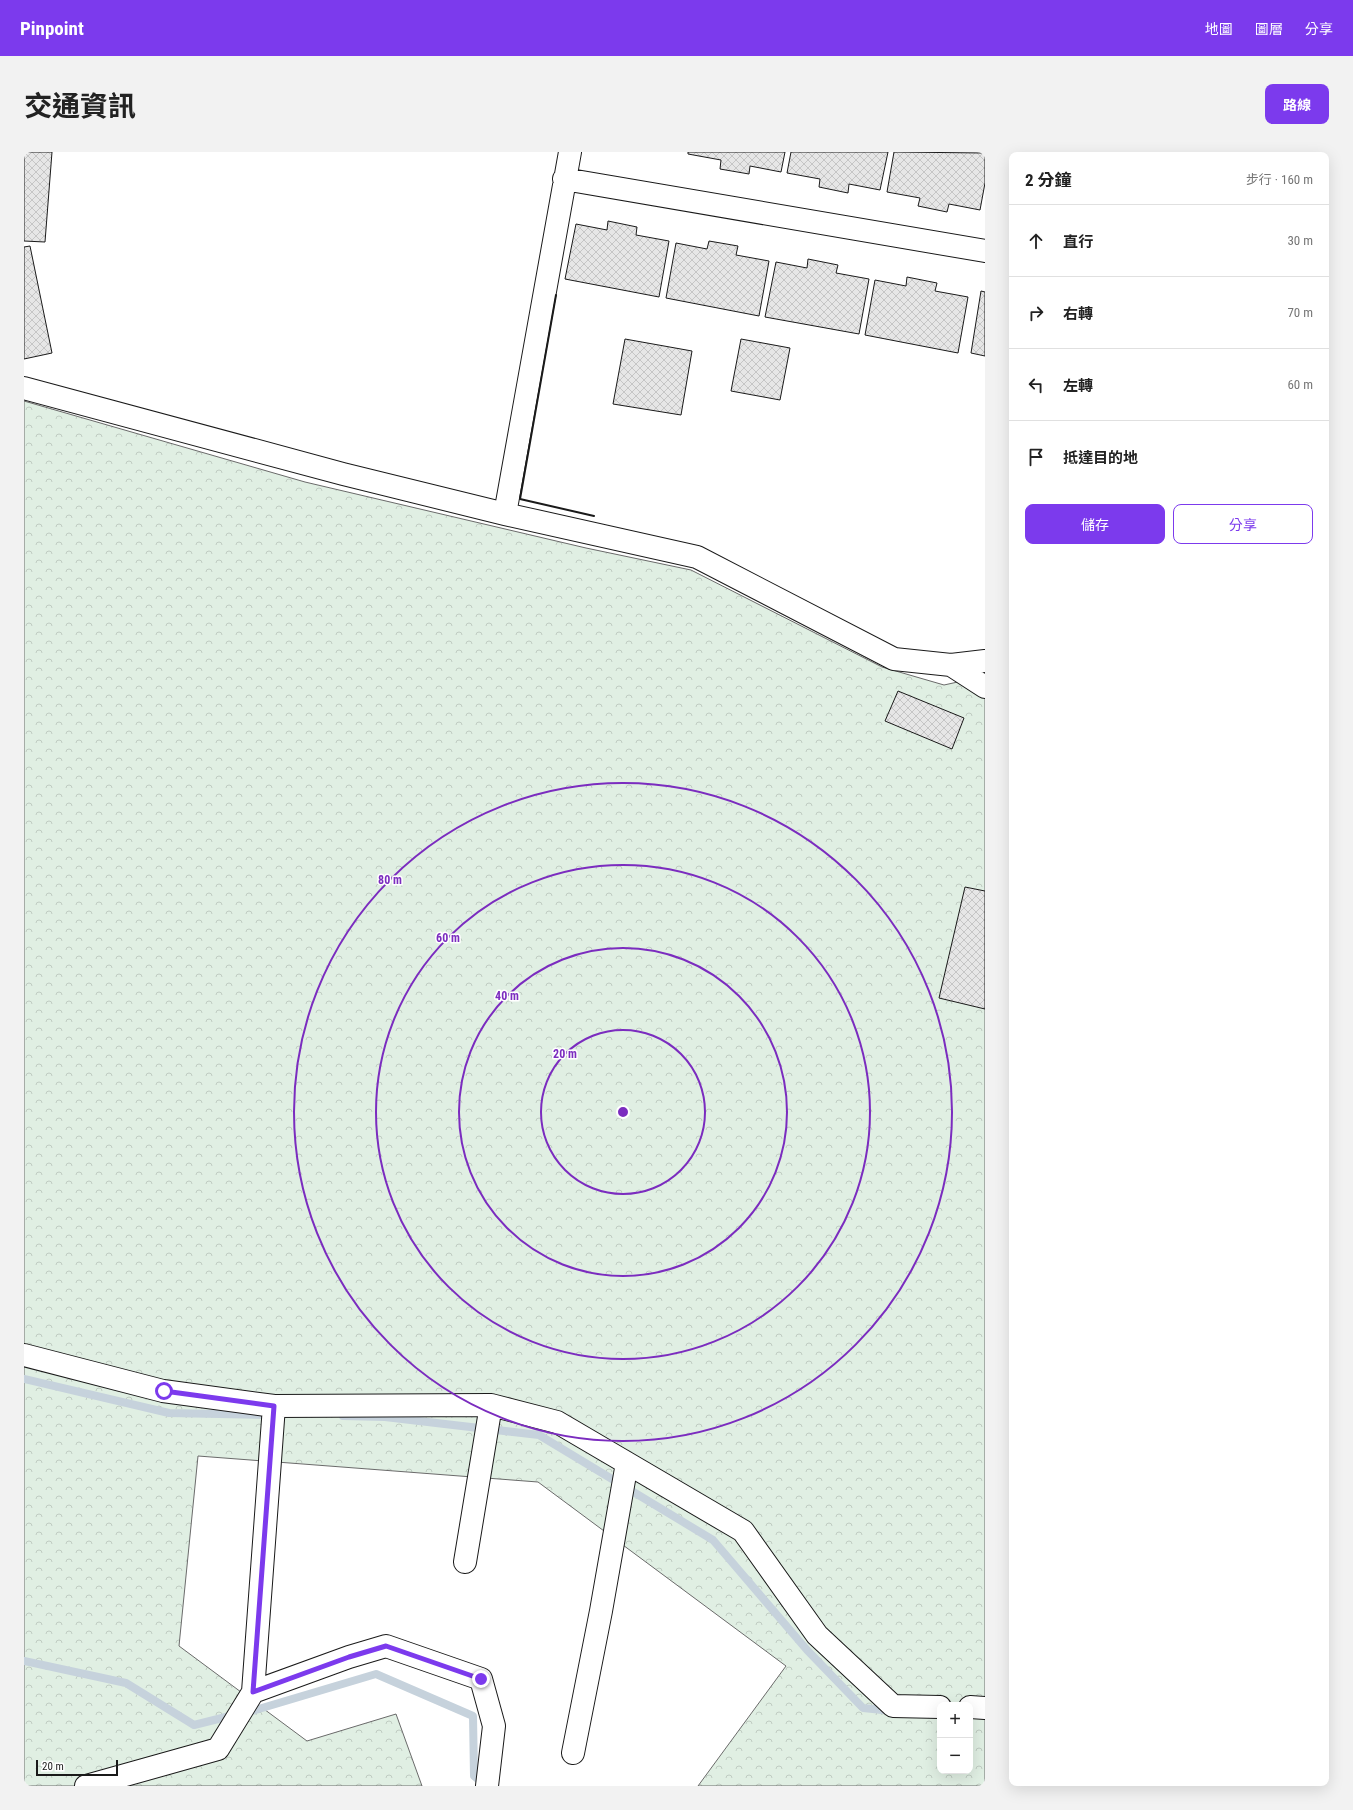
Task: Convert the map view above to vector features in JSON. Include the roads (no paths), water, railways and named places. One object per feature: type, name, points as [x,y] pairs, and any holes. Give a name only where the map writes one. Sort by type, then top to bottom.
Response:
[{"type":"street","points":[[504,514],[570,152]]},
{"type":"street","points":[[564,180],[985,251]]},
{"type":"street","points":[[24,388],[343,474],[504,514],[697,558],[894,660],[951,665],[985,661]]},
{"type":"street","points":[[951,665],[985,687]]},
{"type":"street","points":[[24,1355],[164,1391],[273,1414],[490,1410],[557,1422],[626,1468],[743,1531],[817,1635],[893,1706],[937,1707]]},
{"type":"street","points":[[465,1562],[490,1410]]},
{"type":"street","points":[[86,1786],[218,1749],[251,1697],[273,1414]]},
{"type":"street","points":[[573,1753],[626,1468]]},
{"type":"street","points":[[251,1697],[349,1657],[386,1646],[409,1653],[481,1679],[494,1726],[487,1779]]},
{"type":"street","points":[[973,1707],[985,1708]]},
{"type":"waterway","points":[[24,1379],[169,1413],[267,1415]]},
{"type":"waterway","points":[[343,1416],[385,1417],[539,1435],[713,1540],[807,1650],[863,1708],[892,1711]]},
{"type":"waterway","points":[[24,1661],[126,1683],[194,1725],[234,1715]]},
{"type":"waterway","points":[[245,1713],[376,1674],[473,1716],[474,1776],[485,1785]]}]
